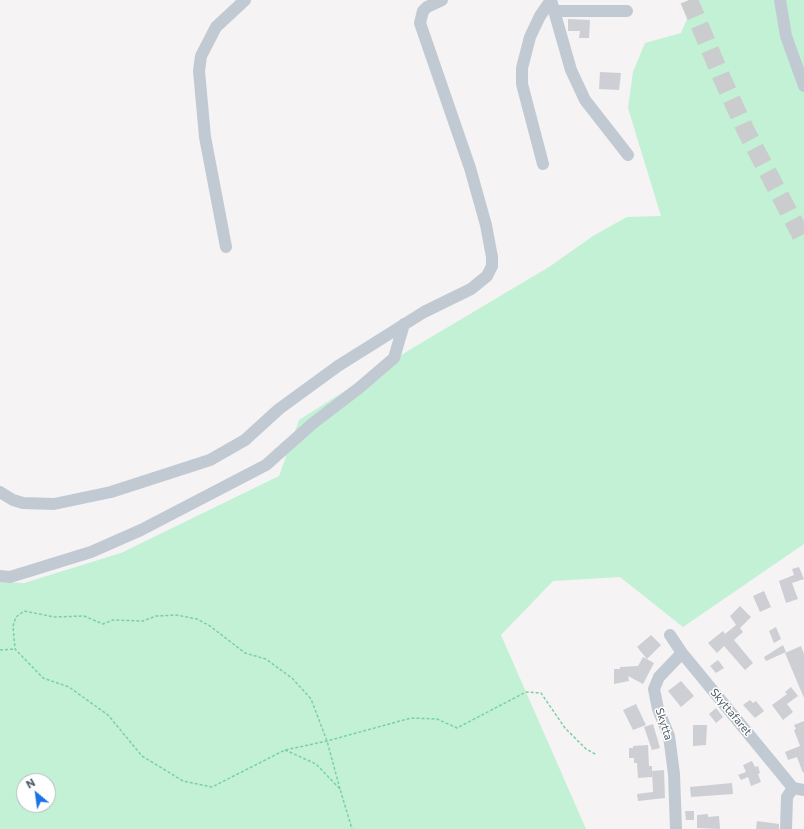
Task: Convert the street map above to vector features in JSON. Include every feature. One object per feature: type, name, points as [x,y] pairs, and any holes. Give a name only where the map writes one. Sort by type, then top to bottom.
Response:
[{"type":"street","points":[[226,247],[205,137],[199,71],[201,56],[216,27],[245,0]]},
{"type":"street","points":[[0,492],[13,500],[23,503],[54,504],[111,492],[210,460],[245,440],[315,382],[404,324],[480,284],[487,276],[492,266],[491,246],[470,168],[420,23],[422,11],[442,0]]},
{"type":"street","points":[[780,0],[786,36],[804,86]]},
{"type":"street","points":[[543,164],[522,84],[522,68],[530,36],[540,16],[552,4],[627,10]]},
{"type":"street","points":[[552,4],[571,70],[585,100],[628,155]]},
{"type":"street","points":[[0,576],[10,577],[91,552],[141,530],[266,465],[312,424],[359,388],[394,358],[404,324]]},
{"type":"street","name":"Skyttafaret","points":[[670,635],[682,653],[799,789],[787,797],[786,829]]},
{"type":"street","name":"Skytta","points":[[676,829],[674,774],[669,736],[658,709],[654,689],[659,677],[682,653]]},
{"type":"path","points":[[352,829],[327,742],[311,700],[293,679],[266,659],[245,653],[210,626],[197,619],[176,615],[156,616],[143,621],[113,620],[102,624],[84,616],[54,617],[24,612],[16,617],[13,626],[15,649],[43,678],[69,687],[108,715],[142,756],[183,781],[212,787],[285,750],[327,742],[411,718],[437,719],[457,728],[526,692],[541,693],[565,728],[586,749],[597,755]]},
{"type":"path","points":[[0,650],[15,649]]},
{"type":"path","points":[[285,750],[316,764],[340,789]]},
{"type":"green space","points":[[695,0],[804,0],[804,544],[683,627],[620,577],[553,581],[501,635],[586,829],[0,829],[0,582],[24,583],[121,553],[279,476],[299,420],[411,349],[549,267],[593,236],[627,217],[661,216],[628,108],[633,72],[645,43],[681,33]]},
{"type":"building","points":[[568,19],[590,20],[589,38],[579,38],[580,31],[568,31]]},
{"type":"building","points":[[600,72],[621,73],[619,90],[599,89]]},
{"type":"building","points":[[799,567],[804,579],[792,583],[798,599],[786,603],[779,581],[794,575],[792,569]]},
{"type":"building","points":[[764,591],[771,607],[760,612],[753,596]]},
{"type":"building","points":[[740,606],[751,617],[740,628],[743,632],[734,640],[753,663],[745,670],[724,646],[717,653],[708,643],[723,631],[725,634],[736,625],[730,616]]},
{"type":"building","points":[[776,627],[781,639],[774,643],[769,631]]},
{"type":"building","points":[[651,635],[661,645],[647,659],[637,647]]},
{"type":"building","points":[[783,645],[786,652],[766,661],[764,657]]},
{"type":"building","points":[[801,646],[804,654],[804,698],[785,653]]},
{"type":"building","points":[[643,657],[654,663],[643,684],[628,676],[629,681],[614,684],[614,669],[620,669],[620,667],[638,666]]},
{"type":"building","points":[[718,660],[724,668],[716,673],[710,666]]},
{"type":"building","points":[[681,681],[694,696],[681,707],[668,691]]},
{"type":"building","points":[[791,687],[798,696],[787,704],[793,712],[783,720],[772,705],[787,694],[785,692]]},
{"type":"building","points":[[750,700],[753,703],[756,701],[764,711],[755,718],[743,705]]},
{"type":"building","points":[[636,704],[646,725],[633,730],[623,710]]},
{"type":"building","points":[[716,708],[723,717],[716,723],[709,714]]},
{"type":"building","points":[[804,721],[803,773],[797,757],[788,760],[785,752],[800,746],[794,730],[796,729],[794,725]]},
{"type":"building","points":[[653,724],[660,748],[652,750],[644,727]]},
{"type":"building","points":[[693,725],[707,725],[706,745],[693,746]]},
{"type":"building","points":[[648,745],[649,766],[652,766],[652,777],[638,778],[637,763],[634,763],[634,758],[629,758],[629,748],[633,748],[633,746]]},
{"type":"building","points":[[752,761],[755,767],[758,766],[760,773],[758,774],[761,782],[751,786],[748,777],[741,780],[738,775],[746,772],[743,765]]},
{"type":"building","points":[[664,770],[665,798],[638,801],[637,794],[653,792],[652,771]]},
{"type":"building","points":[[732,783],[733,794],[691,797],[690,787]]},
{"type":"building","points":[[685,811],[694,811],[694,820],[686,820]]},
{"type":"building","points":[[708,814],[708,817],[719,816],[720,829],[697,828],[697,815]]},
{"type":"building","points":[[757,821],[779,824],[779,829],[756,829]]},
{"type":"tunnel","points":[[689,0],[746,131],[804,241]]}]
